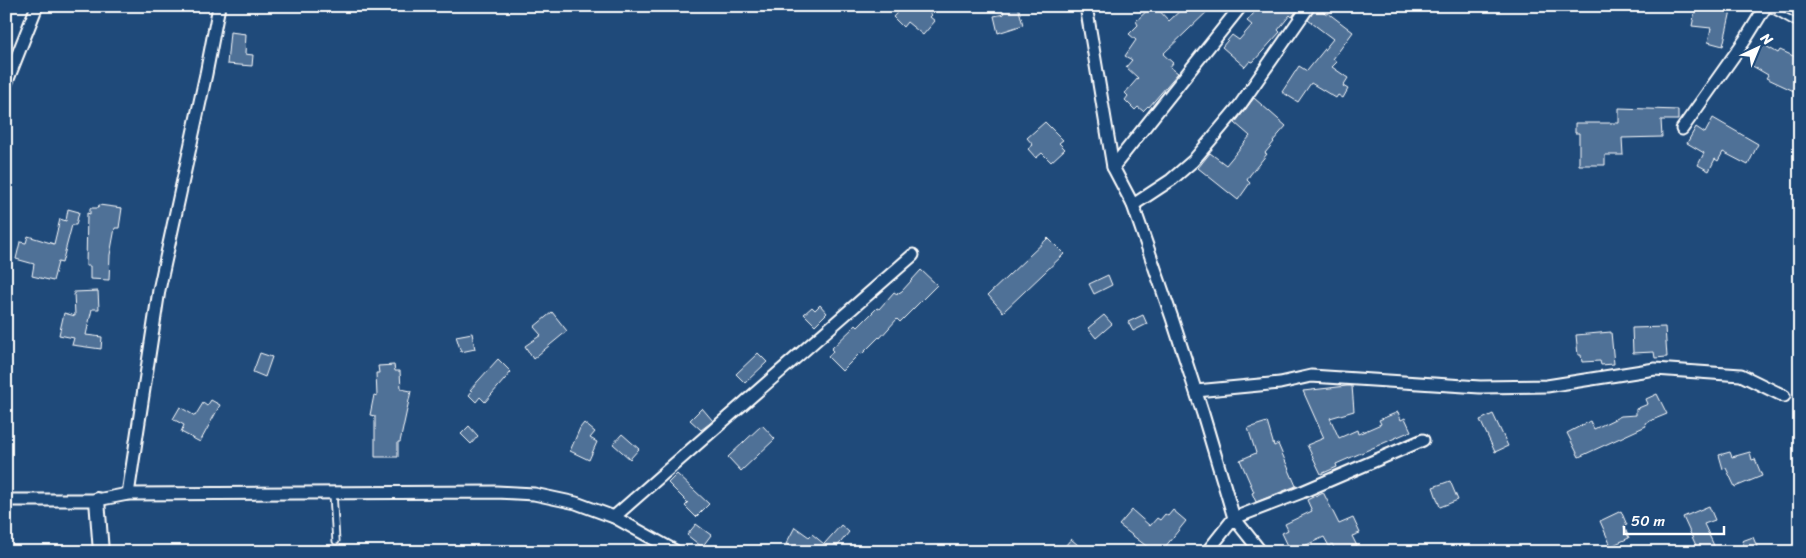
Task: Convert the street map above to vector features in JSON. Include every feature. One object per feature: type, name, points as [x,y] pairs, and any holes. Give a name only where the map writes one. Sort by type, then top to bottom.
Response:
[{"type":"street","points":[[6,84],[37,6]]},
{"type":"street","points":[[128,494],[159,290],[219,6]]},
{"type":"street","points":[[1086,6],[1113,167],[1133,205],[1196,391],[1234,518],[1261,552]]},
{"type":"street","points":[[1113,167],[1241,6]]},
{"type":"street","points":[[1133,205],[1171,180],[1193,161],[1240,105],[1310,6]]},
{"type":"street","points":[[1682,129],[1745,40],[1766,6]]},
{"type":"street","points":[[614,517],[913,255]]},
{"type":"street","points":[[1196,391],[1280,383],[1311,376],[1480,387],[1547,386],[1655,369],[1741,375],[1784,396]]},
{"type":"street","points":[[1207,552],[1234,518],[1302,492],[1423,440]]},
{"type":"street","points":[[6,500],[97,500],[128,494],[496,492],[534,494],[576,503],[614,517],[677,552]]},
{"type":"street","points":[[97,500],[101,552]]},
{"type":"lane","points":[[1766,6],[1800,25]]},
{"type":"lane","points":[[333,493],[336,541]]},
{"type":"building","points":[[903,6],[922,6],[932,15],[930,17],[935,21],[923,35],[907,22],[903,27],[893,17]]},
{"type":"building","points":[[1002,6],[1018,6],[1023,25],[998,33],[994,16],[1004,14]]},
{"type":"building","points":[[1152,6],[1155,6],[1169,21],[1185,6],[1213,6],[1163,54],[1173,63],[1170,67],[1178,73],[1149,107],[1143,111],[1138,107],[1135,110],[1125,100],[1128,96],[1125,93],[1138,78],[1126,67],[1132,60],[1125,56],[1136,40],[1129,34],[1138,25],[1136,21]]},
{"type":"building","points":[[1260,6],[1300,6],[1292,17],[1290,15],[1278,30],[1280,32],[1253,62],[1250,61],[1245,67],[1222,47],[1232,35],[1239,40],[1252,25],[1247,21]]},
{"type":"building","points":[[1696,6],[1732,6],[1723,46],[1708,42],[1711,28],[1692,26]]},
{"type":"building","points":[[1316,7],[1328,13],[1353,32],[1333,59],[1337,62],[1332,67],[1348,78],[1343,86],[1348,89],[1343,98],[1338,95],[1336,98],[1311,83],[1298,102],[1282,92],[1299,66],[1307,71],[1333,39],[1308,20]]},
{"type":"building","points":[[230,32],[246,34],[245,54],[253,55],[252,66],[227,64]]},
{"type":"building","points":[[1760,45],[1764,45],[1778,53],[1780,50],[1800,59],[1800,85],[1796,92],[1766,78],[1768,75],[1749,64]]},
{"type":"building","points":[[1254,98],[1286,126],[1273,141],[1265,153],[1267,154],[1250,175],[1247,180],[1250,183],[1238,200],[1198,168],[1210,153],[1226,165],[1250,136],[1235,123]]},
{"type":"building","points":[[1619,108],[1678,110],[1678,120],[1661,120],[1662,137],[1622,138],[1623,155],[1605,155],[1605,165],[1579,165],[1579,133],[1575,133],[1575,123],[1619,123]]},
{"type":"building","points":[[1713,118],[1758,144],[1748,165],[1723,152],[1718,161],[1715,159],[1709,171],[1698,165],[1704,153],[1687,143],[1696,127],[1705,133]]},
{"type":"building","points":[[1045,122],[1063,140],[1059,143],[1065,149],[1051,162],[1042,153],[1036,158],[1028,149],[1033,145],[1027,138]]},
{"type":"building","points":[[99,205],[122,208],[119,228],[115,228],[110,255],[109,280],[90,279],[90,266],[86,266],[87,213],[90,214],[90,208],[98,208]]},
{"type":"building","points":[[68,209],[79,212],[76,225],[72,225],[62,263],[58,262],[53,281],[32,276],[34,264],[16,259],[20,242],[26,243],[28,236],[54,244],[60,219],[66,221]]},
{"type":"building","points":[[1048,238],[1064,254],[1003,312],[988,295]]},
{"type":"building","points":[[921,270],[937,285],[900,322],[897,319],[880,338],[862,354],[860,353],[842,371],[828,357],[833,351],[831,349],[856,325],[858,327],[877,308],[879,309],[894,292],[897,294],[902,291]]},
{"type":"building","points":[[1108,275],[1112,285],[1094,294],[1089,284]]},
{"type":"building","points":[[98,291],[99,309],[92,309],[86,335],[102,337],[101,349],[72,345],[74,338],[59,335],[64,313],[75,316],[74,292]]},
{"type":"building","points":[[820,305],[827,313],[815,325],[804,314],[812,307],[815,310]]},
{"type":"building","points":[[552,312],[567,331],[533,359],[525,346],[541,335],[534,327]]},
{"type":"building","points":[[1104,315],[1112,324],[1096,338],[1088,328]]},
{"type":"building","points":[[1143,315],[1147,324],[1133,331],[1128,322]]},
{"type":"building","points":[[1665,327],[1667,357],[1655,358],[1654,352],[1633,353],[1632,328]]},
{"type":"building","points":[[1611,332],[1614,364],[1601,365],[1600,361],[1582,362],[1581,355],[1578,355],[1576,335]]},
{"type":"building","points":[[472,333],[475,349],[461,352],[456,336]]},
{"type":"building","points":[[260,353],[272,357],[265,377],[253,372]]},
{"type":"building","points":[[758,353],[767,362],[745,383],[736,374]]},
{"type":"building","points":[[498,359],[511,372],[485,402],[480,397],[476,402],[469,395],[472,391],[470,390]]},
{"type":"building","points":[[394,365],[395,371],[400,371],[401,389],[411,391],[400,442],[398,442],[398,457],[375,457],[375,416],[370,415],[374,395],[377,396],[376,373],[379,373],[378,366]]},
{"type":"building","points":[[1352,386],[1354,411],[1330,418],[1339,438],[1357,430],[1358,434],[1381,424],[1379,420],[1398,412],[1401,420],[1405,418],[1411,431],[1336,464],[1337,467],[1321,474],[1307,445],[1324,438],[1303,391]]},
{"type":"building","points":[[1657,394],[1667,414],[1645,423],[1646,426],[1579,457],[1567,433],[1590,421],[1594,429],[1621,416],[1636,415],[1636,409],[1648,404],[1646,399]]},
{"type":"building","points":[[211,400],[220,405],[200,442],[181,432],[184,425],[173,419],[180,407],[195,416],[203,403],[207,406]]},
{"type":"building","points":[[702,408],[713,421],[701,430],[690,420]]},
{"type":"building","points":[[1493,414],[1508,446],[1495,452],[1480,420]]},
{"type":"building","points":[[1267,422],[1274,446],[1278,444],[1296,486],[1256,502],[1252,493],[1254,492],[1240,460],[1256,453],[1248,428]]},
{"type":"building","points":[[584,423],[595,432],[590,438],[597,442],[589,460],[570,451]]},
{"type":"building","points":[[762,425],[775,439],[741,471],[728,457]]},
{"type":"building","points":[[469,426],[478,436],[471,444],[461,434]]},
{"type":"building","points":[[622,434],[639,449],[630,459],[613,444]]},
{"type":"building","points":[[1730,452],[1732,457],[1750,452],[1752,460],[1755,459],[1762,476],[1735,487],[1726,468],[1723,469],[1719,455]]},
{"type":"building","points":[[677,474],[709,504],[696,517],[685,506],[688,503],[668,483]]},
{"type":"building","points":[[1450,481],[1458,500],[1440,507],[1433,487]]},
{"type":"building","points":[[1323,492],[1339,524],[1353,518],[1360,533],[1352,536],[1360,552],[1336,552],[1332,544],[1329,546],[1324,537],[1291,552],[1282,533],[1288,530],[1285,524],[1312,511],[1307,500]]},
{"type":"building","points":[[1709,506],[1715,520],[1704,524],[1717,552],[1699,552],[1683,517]]},
{"type":"building","points":[[1132,510],[1150,526],[1157,518],[1160,520],[1165,514],[1168,516],[1173,510],[1186,521],[1161,552],[1154,552],[1119,525]]},
{"type":"building","points":[[1621,511],[1627,525],[1624,526],[1629,538],[1611,546],[1600,521]]},
{"type":"building","points":[[696,524],[711,535],[702,547],[687,535]]},
{"type":"building","points":[[841,525],[849,532],[833,552],[801,552],[786,544],[795,527],[809,537],[812,534],[824,544]]},
{"type":"building","points":[[1753,537],[1759,552],[1746,552],[1742,541]]},
{"type":"building","points":[[1071,539],[1086,552],[1060,552]]}]
